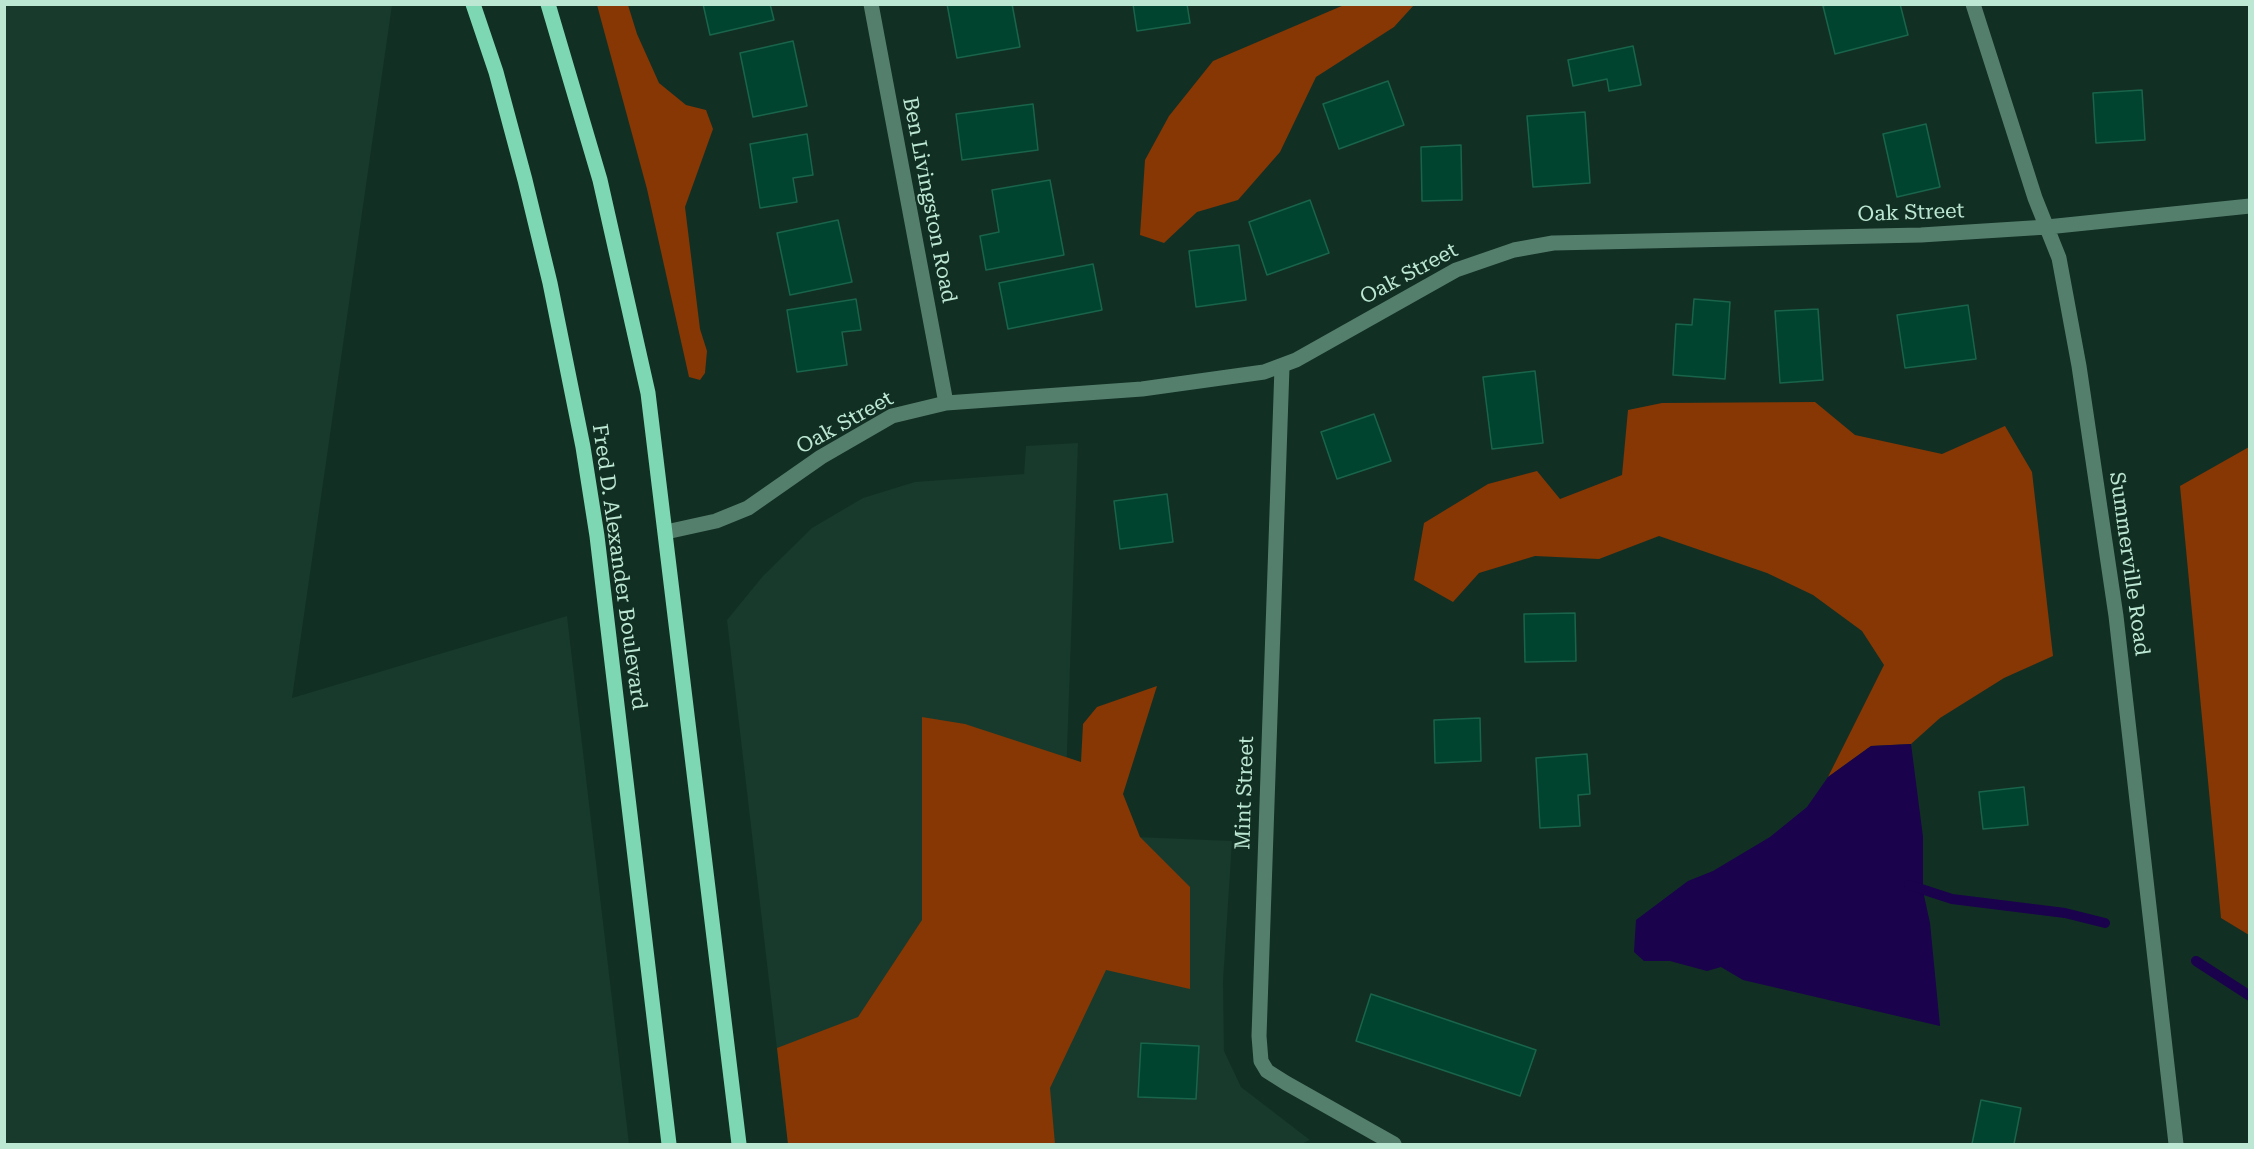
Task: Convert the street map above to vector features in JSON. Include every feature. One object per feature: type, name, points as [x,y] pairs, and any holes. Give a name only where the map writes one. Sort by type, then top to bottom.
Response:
[{"type":"main road","name":"Fred D. Alexander Boulevard","points":[[473,4],[525,180],[555,306],[583,447],[597,536],[669,1144]]},
{"type":"main road","points":[[548,4],[600,180],[626,286],[648,393],[739,1144]]},
{"type":"street","name":"Ben Livingston Road","points":[[871,4],[946,403]]},
{"type":"street","name":"Summerville Road","points":[[1973,4],[2035,198],[2058,258],[2079,366],[2116,616],[2176,1144]]},
{"type":"street","name":"Oak Street","points":[[666,532],[716,521],[748,508],[821,458],[892,416],[946,403],[1142,389],[1245,376],[1282,367],[1456,270],[1514,250],[1553,243],[1921,236],[2048,227],[2250,206]]},
{"type":"street","name":"Mint Street","points":[[1282,367],[1259,1036],[1261,1061],[1267,1071],[1286,1083],[1394,1144]]},
{"type":"shaded area","points":[[5,4],[392,5],[292,698],[567,616],[629,1144],[5,1144]]},
{"type":"shaded area","points":[[597,5],[628,5],[637,34],[659,83],[686,105],[706,110],[713,129],[685,207],[700,329],[707,351],[705,373],[700,380],[689,377],[647,189]]},
{"type":"shaded area","points":[[1344,5],[1414,5],[1394,27],[1316,77],[1280,152],[1238,200],[1197,212],[1164,243],[1140,235],[1145,160],[1169,116],[1213,61]]},
{"type":"shaded area","points":[[1815,402],[1855,435],[1942,454],[2005,426],[2032,472],[2053,656],[2004,678],[1940,718],[1911,744],[1871,746],[1828,777],[1884,665],[1862,631],[1813,595],[1767,573],[1659,536],[1599,559],[1535,556],[1479,573],[1453,602],[1414,580],[1424,523],[1488,484],[1537,471],[1560,499],[1622,475],[1628,410],[1662,403]]},
{"type":"shaded area","points":[[1078,443],[1064,834],[1232,841],[1223,981],[1224,1051],[1241,1087],[1310,1140],[1301,1144],[788,1144],[727,620],[763,576],[812,528],[863,498],[915,482],[1024,474],[1026,446]]},
{"type":"shaded area","points":[[2249,447],[2249,935],[2221,918],[2180,486]]},
{"type":"shaded area","points":[[1157,686],[1123,794],[1140,837],[1190,887],[1190,989],[1106,970],[1050,1088],[1055,1144],[788,1144],[777,1048],[858,1017],[922,920],[922,717],[965,724],[1081,762],[1083,724],[1097,707]]},
{"type":"shaded area","points":[[1911,744],[1923,837],[1923,891],[1930,923],[1940,1026],[1743,980],[1721,967],[1707,971],[1670,961],[1644,961],[1634,952],[1636,920],[1688,881],[1713,871],[1770,837],[1807,807],[1828,777],[1871,746]]},
{"type":"building","points":[[703,4],[770,4],[774,20],[710,35]]},
{"type":"building","points":[[947,4],[1012,4],[1020,47],[957,58]]},
{"type":"building","points":[[1133,4],[1187,4],[1190,23],[1137,31]]},
{"type":"building","points":[[1829,4],[1900,4],[1908,35],[1835,54],[1823,6]]},
{"type":"building","points":[[793,41],[807,106],[753,117],[740,53]]},
{"type":"building","points":[[1633,46],[1641,85],[1609,91],[1607,79],[1573,86],[1568,60]]},
{"type":"building","points":[[1388,81],[1404,125],[1339,149],[1323,104]]},
{"type":"building","points":[[2142,90],[2145,140],[2096,143],[2093,93]]},
{"type":"building","points":[[1033,104],[1038,150],[962,160],[956,114]]},
{"type":"building","points":[[1585,112],[1590,183],[1533,187],[1527,116]]},
{"type":"building","points":[[1926,124],[1940,187],[1897,197],[1883,134]]},
{"type":"building","points":[[807,134],[813,175],[793,178],[797,202],[760,208],[750,144]]},
{"type":"building","points":[[1461,145],[1462,200],[1422,201],[1421,147]]},
{"type":"building","points":[[1050,180],[1064,255],[986,270],[980,236],[999,232],[992,190]]},
{"type":"building","points":[[1310,200],[1329,253],[1267,275],[1249,222]]},
{"type":"building","points":[[838,220],[852,282],[790,295],[777,233]]},
{"type":"building","points":[[1239,245],[1246,300],[1196,307],[1189,251]]},
{"type":"building","points":[[1093,264],[1102,310],[1008,329],[999,283]]},
{"type":"building","points":[[856,299],[861,330],[842,332],[847,365],[797,372],[787,310]]},
{"type":"building","points":[[1694,299],[1730,302],[1725,379],[1673,375],[1676,324],[1692,325]]},
{"type":"building","points":[[1968,305],[1976,359],[1905,368],[1897,315]]},
{"type":"building","points":[[1818,309],[1823,380],[1780,383],[1775,311]]},
{"type":"building","points":[[1535,371],[1543,443],[1492,449],[1483,377]]},
{"type":"building","points":[[1374,414],[1391,461],[1337,479],[1321,432]]},
{"type":"building","points":[[1167,494],[1173,542],[1120,549],[1114,501]]},
{"type":"building","points":[[1575,613],[1576,661],[1525,662],[1524,614]]},
{"type":"building","points":[[1480,718],[1481,761],[1435,763],[1434,720]]},
{"type":"building","points":[[1587,754],[1590,794],[1578,795],[1580,826],[1540,828],[1536,758]]},
{"type":"building","points":[[2024,787],[2028,825],[1983,829],[1979,792]]},
{"type":"building","points":[[1371,994],[1536,1050],[1520,1096],[1356,1041]]},
{"type":"building","points":[[1141,1043],[1199,1046],[1196,1099],[1138,1097]]},
{"type":"building","points":[[1981,1100],[2021,1108],[2014,1144],[1972,1144]]},
{"type":"waterway","points":[[1909,885],[1952,899],[2065,913],[2105,923]]},
{"type":"waterway","points":[[2196,961],[2250,996]]}]
